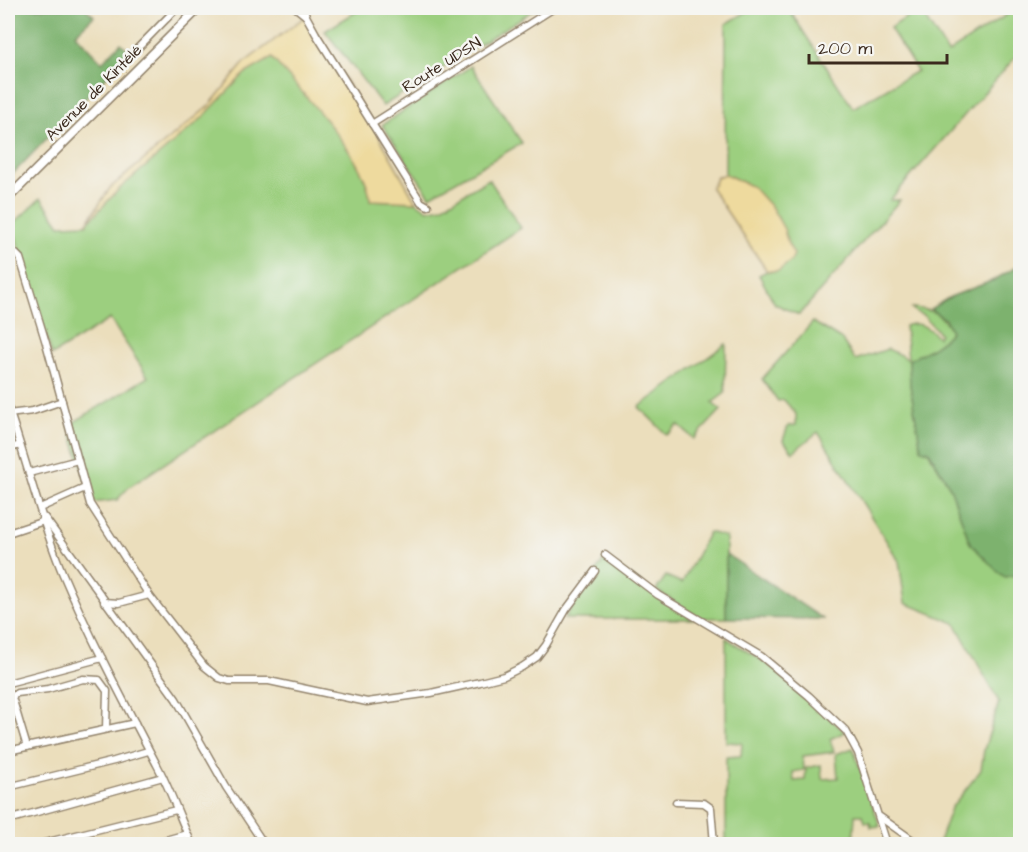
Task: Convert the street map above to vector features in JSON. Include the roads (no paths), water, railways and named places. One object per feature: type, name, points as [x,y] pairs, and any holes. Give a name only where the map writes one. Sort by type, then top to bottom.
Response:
[{"type":"main road","name":"Avenue de Kintélé","points":[[8,198],[199,8]]},
{"type":"street","points":[[131,55],[177,8]]},
{"type":"street","points":[[296,8],[306,16]]},
{"type":"street","points":[[304,8],[306,16],[372,124],[421,202],[428,207]]},
{"type":"street","name":"Route UDSN","points":[[372,124],[554,8]]},
{"type":"street","points":[[8,251],[20,258],[90,504],[149,596],[204,666],[219,678],[229,681],[269,681],[368,702],[431,693],[504,676],[537,657],[580,589],[595,571]]},
{"type":"street","points":[[62,401],[33,411],[8,412],[62,572],[102,658],[163,777],[192,844]]},
{"type":"street","points":[[8,449],[20,446]]},
{"type":"street","points":[[29,473],[78,460]]},
{"type":"street","points":[[40,510],[85,488]]},
{"type":"street","points":[[40,510],[104,602],[184,710],[226,787],[264,844]]},
{"type":"street","points":[[8,533],[44,521]]},
{"type":"street","points":[[605,555],[658,595],[761,656],[809,696],[850,737],[880,817],[887,844]]},
{"type":"street","points":[[104,602],[119,603],[149,596]]},
{"type":"street","points":[[8,683],[102,658]]},
{"type":"street","points":[[27,747],[12,697],[17,693],[48,689],[83,679],[99,680],[107,691],[106,729]]},
{"type":"street","points":[[8,751],[135,723]]},
{"type":"street","points":[[8,787],[148,751]]},
{"type":"street","points":[[8,820],[163,777]]},
{"type":"street","points":[[676,802],[704,803],[711,808],[714,844]]},
{"type":"street","points":[[40,844],[176,810]]},
{"type":"street","points":[[880,817],[918,844]]},
{"type":"street","points":[[151,844],[188,834]]}]
